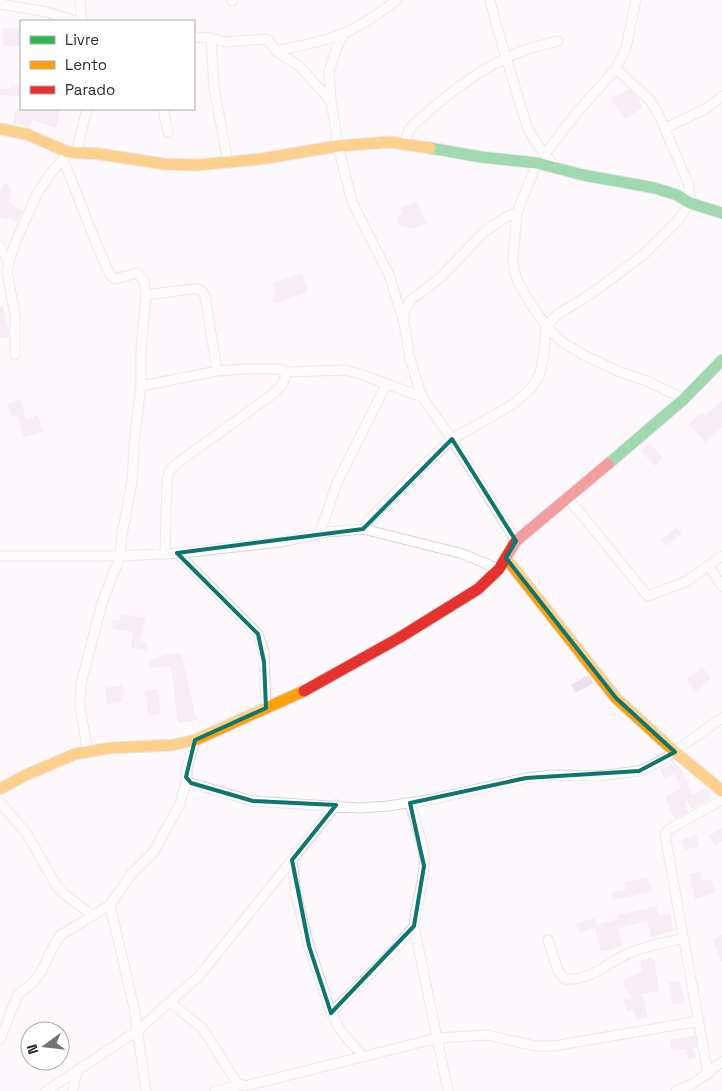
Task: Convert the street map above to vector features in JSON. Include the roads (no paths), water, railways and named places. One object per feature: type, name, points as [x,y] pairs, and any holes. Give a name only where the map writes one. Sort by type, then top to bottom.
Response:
[{"type":"street","points":[[80,0],[82,20]]},
{"type":"street","points":[[490,0],[527,127],[555,167]]},
{"type":"street","points":[[545,154],[578,111],[616,69],[626,48],[636,0]]},
{"type":"street","points":[[276,51],[317,42],[344,33],[373,18],[391,2]]},
{"type":"street","points":[[0,4],[47,12],[73,20]]},
{"type":"street","points":[[344,33],[329,71],[331,101],[338,146],[352,202],[389,275],[404,323],[410,359],[422,397],[452,439],[516,541]]},
{"type":"street","points":[[195,37],[211,38],[225,42],[267,39],[276,51],[299,66],[331,101]]},
{"type":"street","points":[[211,38],[214,88],[228,162]]},
{"type":"street","points":[[404,144],[409,130],[425,114],[470,78],[506,58],[534,47],[558,41]]},
{"type":"street","points":[[363,529],[415,474],[452,439],[515,403],[531,388],[540,374],[546,326],[558,314],[591,294],[643,255],[680,218],[690,203],[689,185],[666,128],[649,99],[616,69]]},
{"type":"street","points":[[666,128],[707,108],[722,96]]},
{"type":"street","points":[[5,270],[37,194],[51,173],[69,155],[87,110]]},
{"type":"street","points":[[163,110],[168,132]]},
{"type":"street","points":[[0,129],[26,134],[69,155],[100,154],[164,164],[197,165],[260,159],[338,146],[388,142],[481,157],[537,163],[583,175],[655,188],[677,195],[690,203],[722,212]]},
{"type":"street","points":[[69,155],[111,276],[115,279],[136,273],[144,281],[146,295],[141,350],[141,386],[135,432],[132,481],[120,556],[102,603],[81,684],[80,707],[88,752]]},
{"type":"street","points":[[537,163],[517,212],[513,259],[514,271],[522,289],[546,326],[562,342],[584,356],[620,372],[647,381],[684,399]]},
{"type":"street","points":[[404,323],[404,312],[411,300],[441,277],[484,232],[503,218],[517,212]]},
{"type":"street","points":[[0,246],[16,316],[15,355]]},
{"type":"street","points":[[146,295],[198,288],[202,291],[205,296],[217,371]]},
{"type":"street","points":[[0,789],[75,754],[110,748],[173,745],[196,740],[316,685],[399,638],[478,589],[499,569],[516,541],[684,399],[722,360]]},
{"type":"street","points":[[141,386],[217,371],[278,368],[287,372],[344,370],[387,383],[422,397]]},
{"type":"street","points":[[164,554],[166,480],[169,472],[176,464],[272,394],[282,385],[287,372]]},
{"type":"street","points":[[320,533],[337,483],[387,383]]},
{"type":"street","points":[[567,498],[648,596],[687,581],[722,556]]},
{"type":"street","points":[[0,556],[164,554],[281,542],[320,533],[363,529],[463,554],[499,569]]},
{"type":"street","points":[[177,553],[258,634],[264,652],[266,708]]},
{"type":"street","points":[[506,558],[616,698],[722,792]]},
{"type":"street","points":[[709,566],[722,586]]},
{"type":"street","points":[[187,780],[253,801],[360,808],[410,803],[526,778],[598,776],[639,771],[661,761],[722,718]]},
{"type":"street","points":[[0,1040],[18,994],[33,983],[61,935],[110,905],[132,873],[153,853],[179,806],[187,780],[187,768],[196,740]]},
{"type":"street","points":[[708,1074],[665,832],[722,800]]},
{"type":"street","points":[[0,802],[27,834],[63,893],[92,915]]},
{"type":"street","points":[[410,803],[424,866],[414,926],[448,1091]]},
{"type":"street","points":[[46,1091],[137,1031],[198,976],[336,805]]},
{"type":"street","points":[[292,860],[296,894],[307,937],[331,1013],[339,1028],[363,1057]]},
{"type":"street","points":[[110,905],[134,1008],[146,1091]]},
{"type":"street","points":[[331,1013],[394,950],[414,926]]},
{"type":"street","points":[[548,940],[558,971],[565,979],[571,979],[597,973],[624,955],[643,948],[684,938]]},
{"type":"street","points":[[170,1002],[203,1029],[237,1083],[242,1085]]},
{"type":"street","points":[[216,1091],[245,1086],[438,1038],[487,1036],[535,1046],[554,1046],[699,1021]]},
{"type":"street","points":[[676,1091],[694,1083],[722,1062]]},
{"type":"street","points":[[74,1091],[77,1070]]}]
